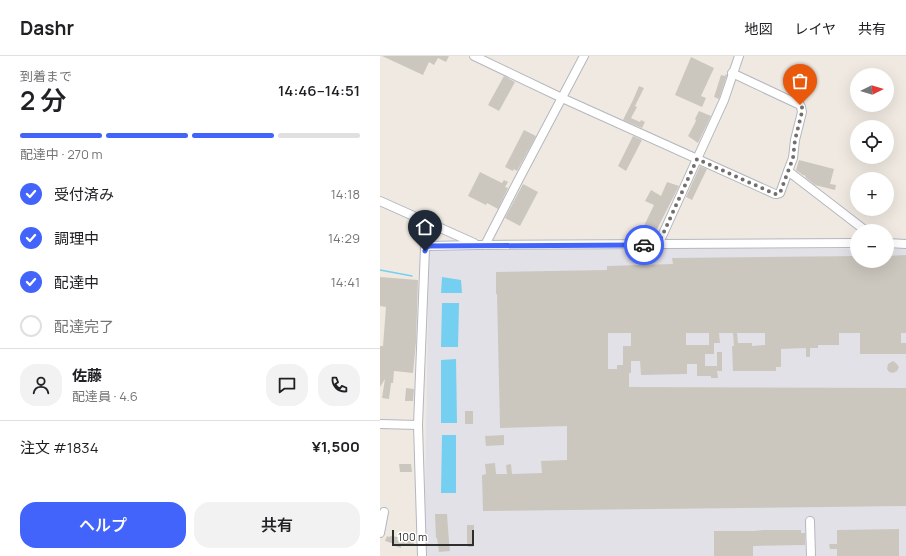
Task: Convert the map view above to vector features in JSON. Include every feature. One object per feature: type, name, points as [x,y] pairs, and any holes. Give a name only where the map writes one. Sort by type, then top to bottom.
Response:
[{"type":"street","points":[[474,56],[562,98],[775,194],[778,194],[780,193],[793,158],[802,107],[732,73]]},
{"type":"street","points":[[481,245],[519,179],[584,56]]},
{"type":"street","points":[[658,245],[724,100],[739,56]]},
{"type":"street","points":[[788,171],[857,224]]},
{"type":"street","points":[[380,201],[481,245]]},
{"type":"street","points":[[894,243],[906,244]]},
{"type":"street","points":[[422,556],[418,425],[426,248],[429,246],[481,245],[850,244]]},
{"type":"street","points":[[380,424],[418,425]]},
{"type":"street","points":[[380,533],[384,512]]},
{"type":"street","points":[[810,521],[811,556]]},
{"type":"shaded area","points":[[432,247],[850,249],[850,268],[894,268],[894,249],[906,249],[906,556],[424,556],[429,250]]},
{"type":"water","points":[[442,277],[461,280],[462,293],[441,293]]},
{"type":"water","points":[[442,303],[459,303],[458,347],[441,347]]},
{"type":"water","points":[[456,359],[457,423],[441,423],[441,360]]},
{"type":"water","points":[[442,435],[456,435],[456,493],[441,493]]},
{"type":"building","points":[[382,56],[449,56],[446,62],[438,58],[434,65],[429,62],[423,75]]},
{"type":"building","points":[[691,57],[714,68],[701,96],[706,98],[702,107],[675,95]]},
{"type":"building","points":[[726,74],[727,75],[719,99],[714,97],[721,75],[725,76]]},
{"type":"building","points":[[504,76],[515,82],[499,111],[488,105]]},
{"type":"building","points":[[639,86],[644,88],[631,118],[640,122],[641,120],[645,122],[642,128],[623,120]]},
{"type":"building","points":[[699,111],[711,116],[698,143],[688,136]]},
{"type":"building","points":[[524,130],[536,136],[517,171],[514,169],[513,171],[505,167]]},
{"type":"building","points":[[633,136],[642,140],[626,171],[618,166]]},
{"type":"building","points":[[799,160],[834,169],[830,184],[836,185],[835,190],[815,185],[805,177],[806,176],[796,170]]},
{"type":"building","points":[[700,166],[707,169],[692,200],[686,197]]},
{"type":"building","points":[[480,172],[502,183],[504,180],[508,182],[505,187],[508,188],[498,209],[468,196]]},
{"type":"building","points":[[667,182],[679,186],[654,235],[642,230],[654,205],[645,201],[651,190],[661,196]]},
{"type":"building","points":[[523,184],[538,192],[520,226],[505,218]]},
{"type":"building","points":[[906,255],[906,333],[901,333],[901,343],[906,343],[906,354],[860,354],[860,333],[839,333],[839,345],[818,345],[818,348],[810,348],[810,357],[806,357],[806,348],[781,349],[781,367],[776,367],[776,371],[733,371],[733,333],[719,333],[720,343],[714,343],[714,354],[705,354],[705,366],[717,366],[717,352],[722,352],[722,371],[717,371],[718,378],[711,378],[711,376],[697,376],[697,364],[687,364],[687,374],[641,375],[640,361],[631,361],[629,387],[906,388],[906,506],[483,511],[482,475],[486,474],[485,464],[495,463],[496,474],[507,474],[506,465],[511,464],[512,474],[542,473],[541,461],[567,460],[567,426],[500,428],[496,272],[607,270],[607,266],[673,264],[672,258],[850,256],[850,268],[894,268],[894,256]],"holes":[[[608,333],[631,333],[631,346],[623,346],[623,365],[617,365],[617,369],[608,369]],[[686,333],[709,333],[709,345],[686,345]],[[737,333],[765,333],[765,345],[752,346],[752,343],[738,343]]]},
{"type":"building","points":[[380,277],[418,280],[416,342],[413,373],[394,371],[389,399],[382,398],[385,379],[380,387],[380,346],[383,346],[386,307],[380,306]]},
{"type":"building","points":[[893,361],[899,367],[897,371],[893,373],[889,372],[887,369],[888,364]]},
{"type":"building","points":[[406,388],[414,389],[413,401],[405,401]]},
{"type":"building","points":[[465,411],[473,411],[473,424],[465,424]]},
{"type":"building","points":[[504,435],[504,445],[486,446],[485,436]]},
{"type":"building","points":[[399,464],[411,464],[412,472],[400,472]]},
{"type":"building","points":[[435,514],[447,514],[450,551],[439,552],[436,538]]},
{"type":"building","points":[[467,525],[474,525],[474,542],[472,542],[473,547],[468,547]]},
{"type":"building","points":[[899,529],[899,556],[837,556],[837,549],[830,549],[829,544],[837,544],[837,530]]},
{"type":"building","points":[[801,530],[801,533],[805,533],[805,545],[753,546],[753,556],[714,556],[714,531]]},
{"type":"building","points":[[387,536],[398,537],[397,540],[407,543],[407,537],[413,537],[414,545],[401,546],[401,548],[395,546],[395,544],[385,541]]},
{"type":"waterway","points":[[380,270],[412,276]]},
{"type":"way so far","points":[[644,245],[658,245],[697,159],[775,194],[780,193],[793,158],[795,140],[802,112],[802,107],[800,105]]},
{"type":"route","points":[[425,251],[429,246],[644,245]]}]
